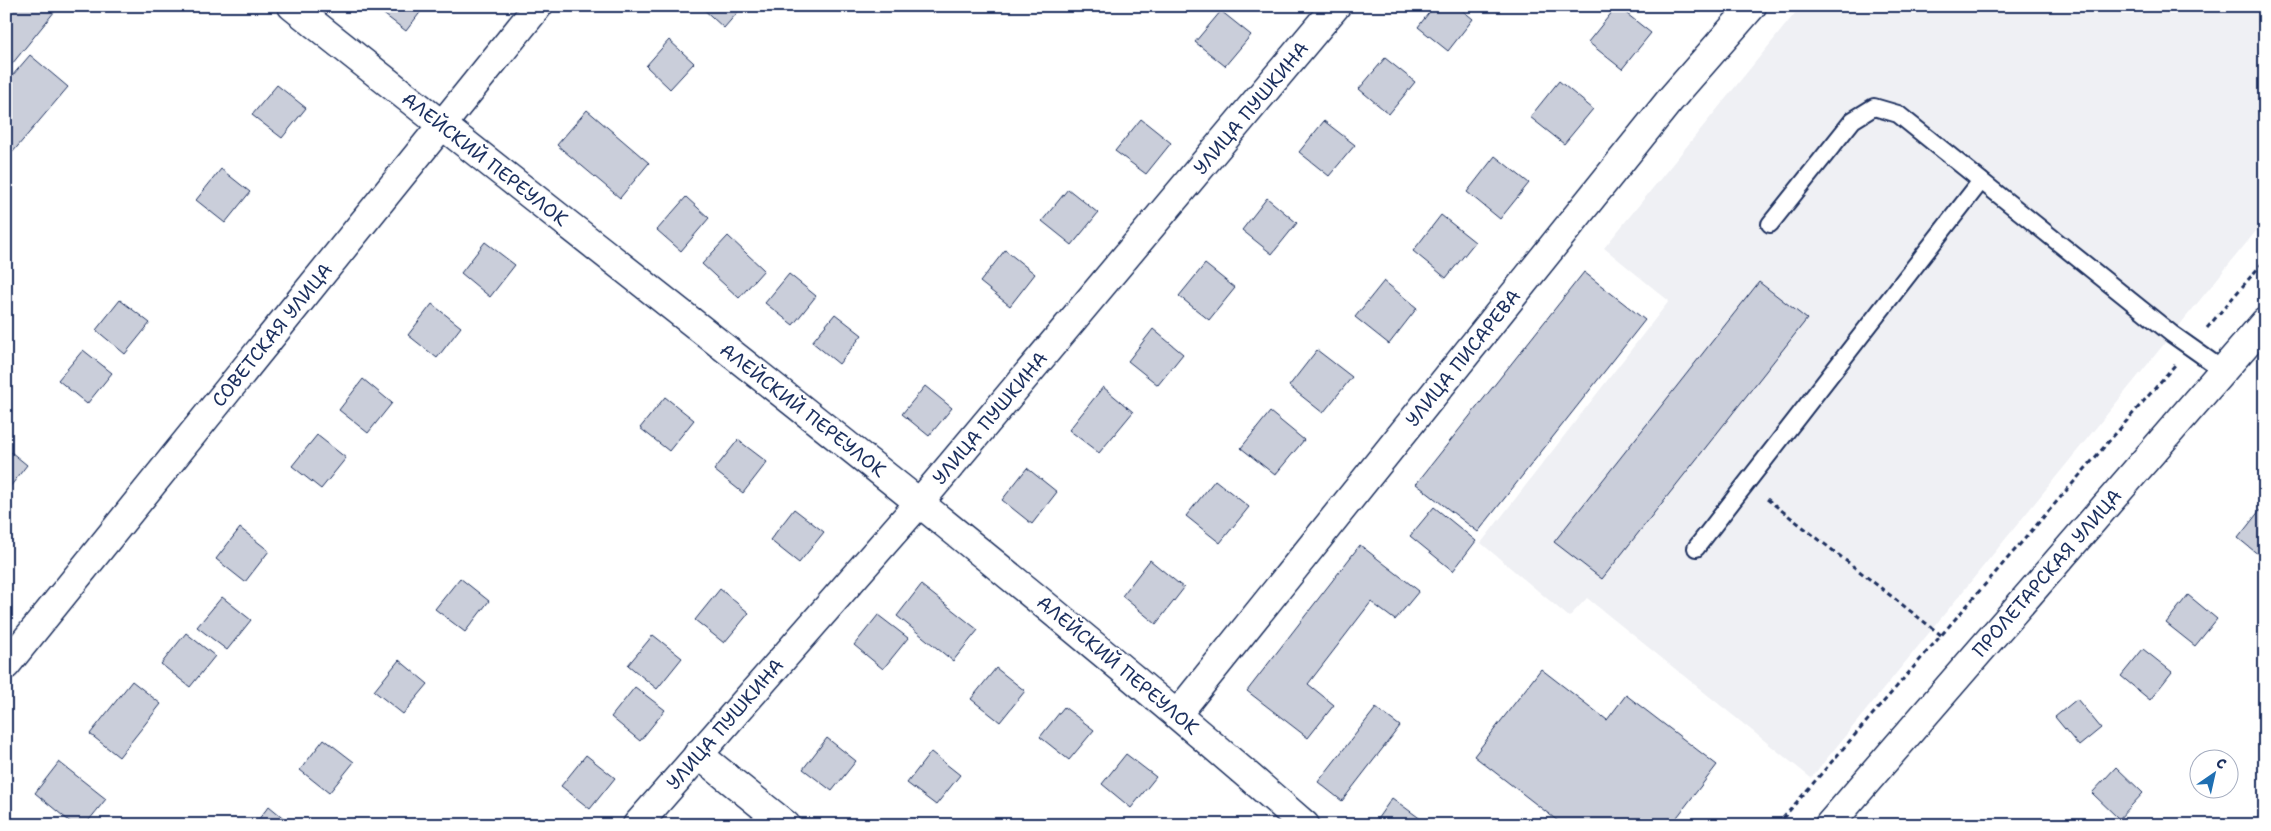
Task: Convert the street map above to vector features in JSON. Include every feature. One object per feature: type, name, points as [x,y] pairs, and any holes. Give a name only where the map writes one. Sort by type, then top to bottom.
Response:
[{"type":"street","name":"АЛЕЙСКИЙ ПЕРЕУЛОК","points":[[292,6],[920,502],[1178,713],[1305,825]]},
{"type":"street","name":"СОВЕТСКАЯ УЛИЦА","points":[[6,665],[538,6]]},
{"type":"street","name":"УЛИЦА ПУШКИНА","points":[[637,825],[920,502],[1336,6]]},
{"type":"street","name":"УЛИЦА ПИСАРЕВА","points":[[1178,713],[1670,100],[1752,6]]},
{"type":"street","name":"ПРОЛЕТАРСКАЯ УЛИЦА","points":[[1829,825],[2265,322]]},
{"type":"street","points":[[698,754],[786,825]]},
{"type":"lane","points":[[1770,224],[1853,120],[1874,107],[1898,114],[2190,347],[2223,370]]},
{"type":"lane","points":[[1696,548],[1981,181]]},
{"type":"path","points":[[1777,825],[2265,260]]},
{"type":"path","points":[[1747,483],[1942,634]]},
{"type":"shaded area","points":[[1801,6],[2265,6],[2265,220],[1811,778],[1587,598],[1569,617],[1481,543],[1669,301],[1604,248]]},
{"type":"building","points":[[6,6],[59,6],[8,69],[6,67]]},
{"type":"building","points":[[373,6],[425,6],[406,31]]},
{"type":"building","points":[[700,6],[743,6],[724,28]]},
{"type":"building","points":[[1434,6],[1457,6],[1473,19],[1448,51],[1418,27]]},
{"type":"building","points":[[1617,6],[1651,33],[1622,69],[1588,42]]},
{"type":"building","points":[[1221,11],[1251,35],[1225,66],[1195,42]]},
{"type":"building","points":[[669,40],[694,63],[670,89],[646,66]]},
{"type":"building","points":[[30,55],[68,87],[6,160],[6,83]]},
{"type":"building","points":[[1385,58],[1415,82],[1389,114],[1359,89]]},
{"type":"building","points":[[1559,81],[1593,109],[1564,144],[1530,117]]},
{"type":"building","points":[[277,85],[306,108],[282,138],[252,115]]},
{"type":"building","points":[[587,110],[649,163],[620,198],[557,145]]},
{"type":"building","points":[[1141,119],[1171,143],[1146,174],[1115,151]]},
{"type":"building","points":[[1324,121],[1355,145],[1329,176],[1299,152]]},
{"type":"building","points":[[1495,156],[1529,183],[1500,219],[1467,192]]},
{"type":"building","points":[[221,169],[250,192],[225,223],[196,200]]},
{"type":"building","points":[[1068,189],[1098,213],[1072,245],[1042,221]]},
{"type":"building","points":[[686,197],[709,218],[681,251],[657,230]]},
{"type":"building","points":[[1267,198],[1297,223],[1272,254],[1242,230]]},
{"type":"building","points":[[1441,215],[1475,242],[1446,278],[1413,251]]},
{"type":"building","points":[[728,236],[764,270],[739,298],[702,264]]},
{"type":"building","points":[[485,242],[515,265],[490,297],[461,273]]},
{"type":"building","points":[[1005,250],[1035,274],[1010,306],[980,282]]},
{"type":"building","points":[[1205,264],[1235,288],[1209,320],[1179,296]]},
{"type":"building","points":[[1584,272],[1645,320],[1478,532],[1416,484]]},
{"type":"building","points":[[789,274],[816,296],[793,325],[765,303]]},
{"type":"building","points":[[1384,281],[1417,308],[1389,344],[1355,317]]},
{"type":"building","points":[[1759,282],[1807,319],[1602,579],[1554,542]]},
{"type":"building","points":[[120,300],[150,323],[125,354],[96,330]]},
{"type":"building","points":[[432,304],[461,327],[437,358],[408,335]]},
{"type":"building","points":[[835,314],[862,335],[839,364],[812,342]]},
{"type":"building","points":[[1153,329],[1183,354],[1158,385],[1128,361]]},
{"type":"building","points":[[83,350],[112,373],[87,404],[58,380]]},
{"type":"building","points":[[1317,350],[1352,377],[1323,413],[1289,386]]},
{"type":"building","points":[[363,379],[392,403],[368,433],[339,410]]},
{"type":"building","points":[[925,386],[952,408],[929,436],[902,414]]},
{"type":"building","points":[[1103,387],[1133,412],[1099,453],[1069,430]]},
{"type":"building","points":[[665,397],[694,420],[669,451],[640,428]]},
{"type":"building","points":[[1270,412],[1304,440],[1275,475],[1241,448]]},
{"type":"building","points":[[317,435],[346,458],[321,489],[292,466]]},
{"type":"building","points":[[738,440],[767,462],[743,493],[714,470]]},
{"type":"building","points":[[6,448],[27,465],[6,492]]},
{"type":"building","points":[[1027,468],[1057,492],[1032,524],[1002,500]]},
{"type":"building","points":[[1215,480],[1249,507],[1220,543],[1186,516]]},
{"type":"building","points":[[1434,507],[1476,541],[1453,571],[1410,536]]},
{"type":"building","points":[[794,509],[824,532],[799,563],[770,540]]},
{"type":"building","points":[[2260,510],[2265,514],[2265,560],[2238,538]]},
{"type":"building","points":[[240,528],[269,551],[245,582],[216,559]]},
{"type":"building","points":[[1360,545],[1419,591],[1395,620],[1371,602],[1308,684],[1334,705],[1308,738],[1247,691]]},
{"type":"building","points":[[1150,560],[1184,588],[1156,624],[1122,596]]},
{"type":"building","points":[[460,578],[489,601],[465,632],[435,609]]},
{"type":"building","points":[[921,585],[978,630],[953,661],[897,616]]},
{"type":"building","points":[[720,589],[749,613],[724,643],[695,620]]},
{"type":"building","points":[[2188,595],[2217,619],[2195,646],[2166,623]]},
{"type":"building","points":[[222,597],[251,620],[227,650],[197,627]]},
{"type":"building","points":[[878,615],[908,638],[883,669],[854,645]]},
{"type":"building","points":[[186,633],[215,656],[190,687],[161,664]]},
{"type":"building","points":[[653,635],[682,658],[657,689],[628,665]]},
{"type":"building","points":[[2143,649],[2172,672],[2150,700],[2121,676]]},
{"type":"building","points":[[399,660],[428,684],[403,714],[374,691]]},
{"type":"building","points":[[996,668],[1025,691],[1000,722],[971,699]]},
{"type":"building","points":[[1541,669],[1607,720],[1626,695],[1717,765],[1671,825],[1563,825],[1474,756]]},
{"type":"building","points":[[132,681],[161,704],[119,757],[90,734]]},
{"type":"building","points":[[635,687],[665,710],[640,741],[611,717]]},
{"type":"building","points":[[2077,699],[2101,728],[2079,746],[2055,717]]},
{"type":"building","points":[[1064,707],[1094,730],[1069,760],[1040,737]]},
{"type":"building","points":[[1376,708],[1400,726],[1342,801],[1318,782]]},
{"type":"building","points":[[827,738],[856,761],[832,791],[803,769]]},
{"type":"building","points":[[324,739],[354,762],[329,793],[300,770]]},
{"type":"building","points":[[931,752],[960,775],[936,805],[907,783]]},
{"type":"building","points":[[1126,754],[1156,777],[1131,808],[1102,784]]},
{"type":"building","points":[[586,755],[615,778],[590,809],[561,786]]},
{"type":"building","points":[[59,762],[106,799],[85,825],[74,825],[35,793]]},
{"type":"building","points":[[2116,767],[2143,793],[2119,819],[2092,793]]},
{"type":"building","points":[[1392,798],[1429,825],[1373,825]]},
{"type":"building","points":[[269,806],[292,825],[254,825]]}]
